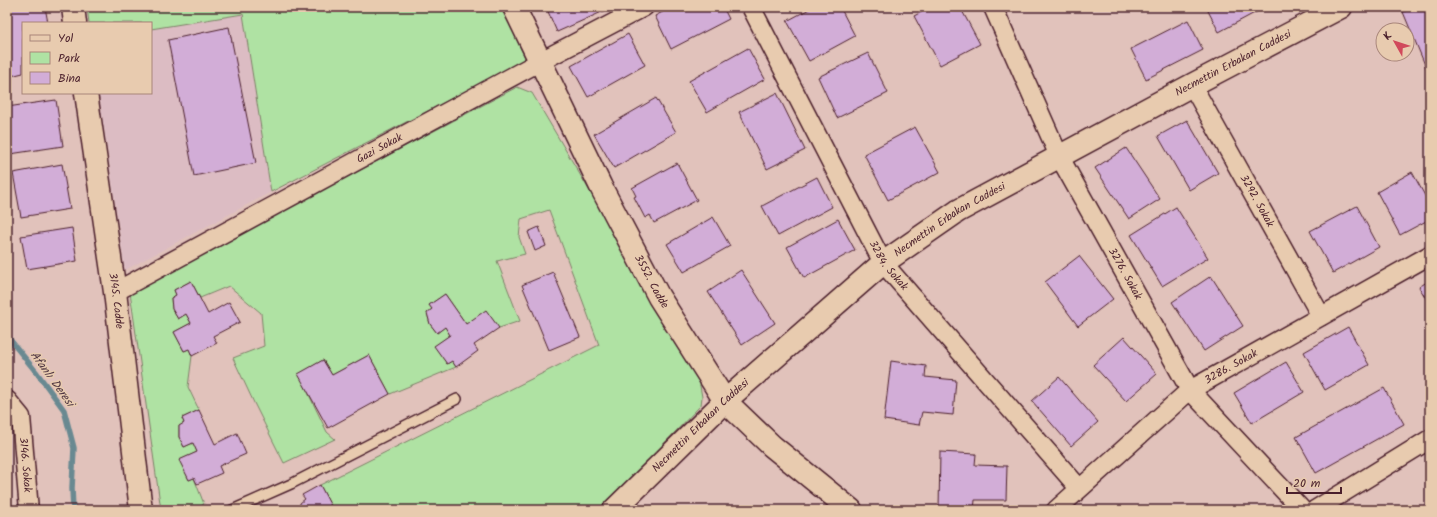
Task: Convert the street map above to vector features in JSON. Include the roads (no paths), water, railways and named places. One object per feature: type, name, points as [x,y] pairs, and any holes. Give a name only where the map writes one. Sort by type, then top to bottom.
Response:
[{"type":"street","points":[[73,7],[75,22]]},
{"type":"street","name":"3552. Cadde","points":[[514,7],[601,187],[655,290],[725,401],[772,446],[851,510]]},
{"type":"street","name":"Gazi Sokak","points":[[115,292],[541,61],[644,7]]},
{"type":"street","name":"3284. Sokak","points":[[751,7],[883,263],[1079,488]]},
{"type":"street","name":"3276. Sokak","points":[[993,7],[1059,156],[1190,390],[1302,510]]},
{"type":"street","name":"Necmettin Erbakan Caddesi","points":[[614,510],[725,401],[883,263],[958,211],[1192,85],[1341,7]]},
{"type":"street","name":"3292. Sokak","points":[[1192,85],[1322,316]]},
{"type":"street","name":"3145. Cadde","points":[[86,94],[115,292],[141,510]]},
{"type":"street","name":"3286. Sokak","points":[[1056,510],[1190,390],[1430,255]]},
{"type":"street","name":"3146. Sokak","points":[[7,400],[21,417],[29,510]]},
{"type":"street","points":[[1315,510],[1430,439]]},
{"type":"lane","points":[[232,510],[291,484],[457,399]]},
{"type":"waterway","name":"Afanlı Deresi","points":[[7,336],[64,410],[74,448],[72,488],[73,510]]}]
